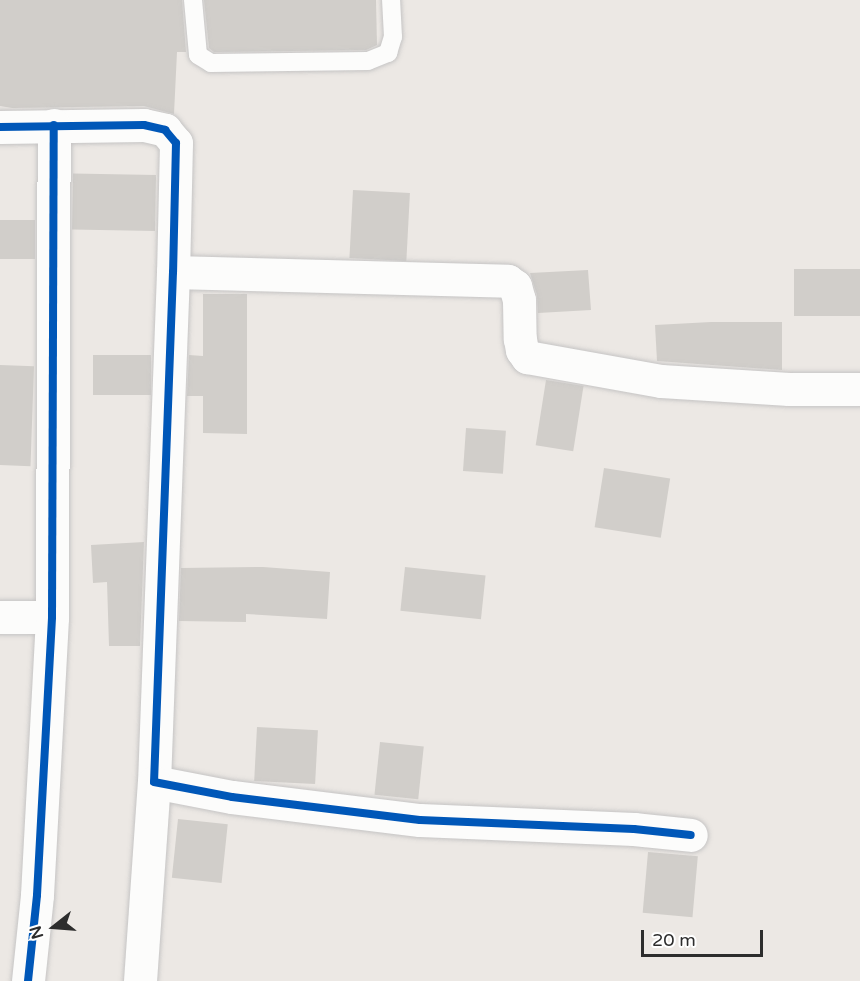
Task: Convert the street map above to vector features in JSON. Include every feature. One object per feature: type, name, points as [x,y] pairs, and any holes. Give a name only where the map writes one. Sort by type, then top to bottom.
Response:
[{"type":"street","points":[[0,127],[144,124],[165,130],[176,143],[153,782],[140,981]]},
{"type":"street","points":[[28,981],[37,895],[52,617],[54,125]]},
{"type":"street","points":[[173,272],[508,281],[515,286],[519,300],[520,339],[522,350],[527,357],[661,381],[789,389],[860,389]]},
{"type":"street","points":[[0,617],[52,617]]},
{"type":"street","points":[[153,782],[232,797],[420,820],[634,830],[691,835]]},
{"type":"lane","points":[[193,0],[198,55],[211,63],[368,62],[388,53],[393,37],[392,0]]},
{"type":"building","points":[[0,0],[182,0],[186,52],[177,52],[174,114],[144,106],[12,108],[0,106]]},
{"type":"building","points":[[204,0],[376,0],[377,45],[366,50],[214,52],[209,48]]},
{"type":"building","points":[[73,174],[156,175],[155,231],[72,230]]},
{"type":"building","points":[[353,190],[410,193],[406,261],[349,258]]},
{"type":"building","points":[[0,220],[35,220],[35,259],[0,259]]},
{"type":"building","points":[[794,269],[860,269],[860,316],[794,316]]},
{"type":"building","points":[[588,270],[591,310],[538,313],[537,295],[530,273]]},
{"type":"building","points":[[203,294],[247,294],[247,434],[203,433],[203,396],[187,396],[189,355],[203,356]]},
{"type":"building","points":[[782,322],[782,370],[657,361],[655,325]]},
{"type":"building","points":[[93,355],[151,355],[151,395],[93,395]]},
{"type":"building","points":[[0,365],[34,366],[30,466],[0,465]]},
{"type":"building","points":[[546,380],[584,386],[573,451],[536,445]]},
{"type":"building","points":[[466,428],[506,431],[503,474],[463,471]]},
{"type":"building","points":[[604,468],[670,478],[661,538],[595,527]]},
{"type":"building","points":[[144,542],[140,646],[109,646],[107,582],[93,583],[91,545]]},
{"type":"building","points":[[263,567],[330,572],[327,619],[246,614],[246,622],[179,621],[181,568]]},
{"type":"building","points":[[405,567],[486,575],[481,619],[400,611]]},
{"type":"building","points":[[257,727],[318,730],[315,784],[254,781]]},
{"type":"building","points":[[380,742],[424,747],[418,799],[374,795]]},
{"type":"building","points":[[178,819],[228,824],[222,883],[172,878]]},
{"type":"building","points":[[648,852],[698,856],[692,917],[643,913]]},
{"type":"cycle path","points":[[28,981],[37,895],[52,617],[54,125]]},
{"type":"cycle path","points":[[0,127],[144,125],[165,130],[176,143],[154,782],[232,797],[420,820],[634,829],[691,835]]}]
